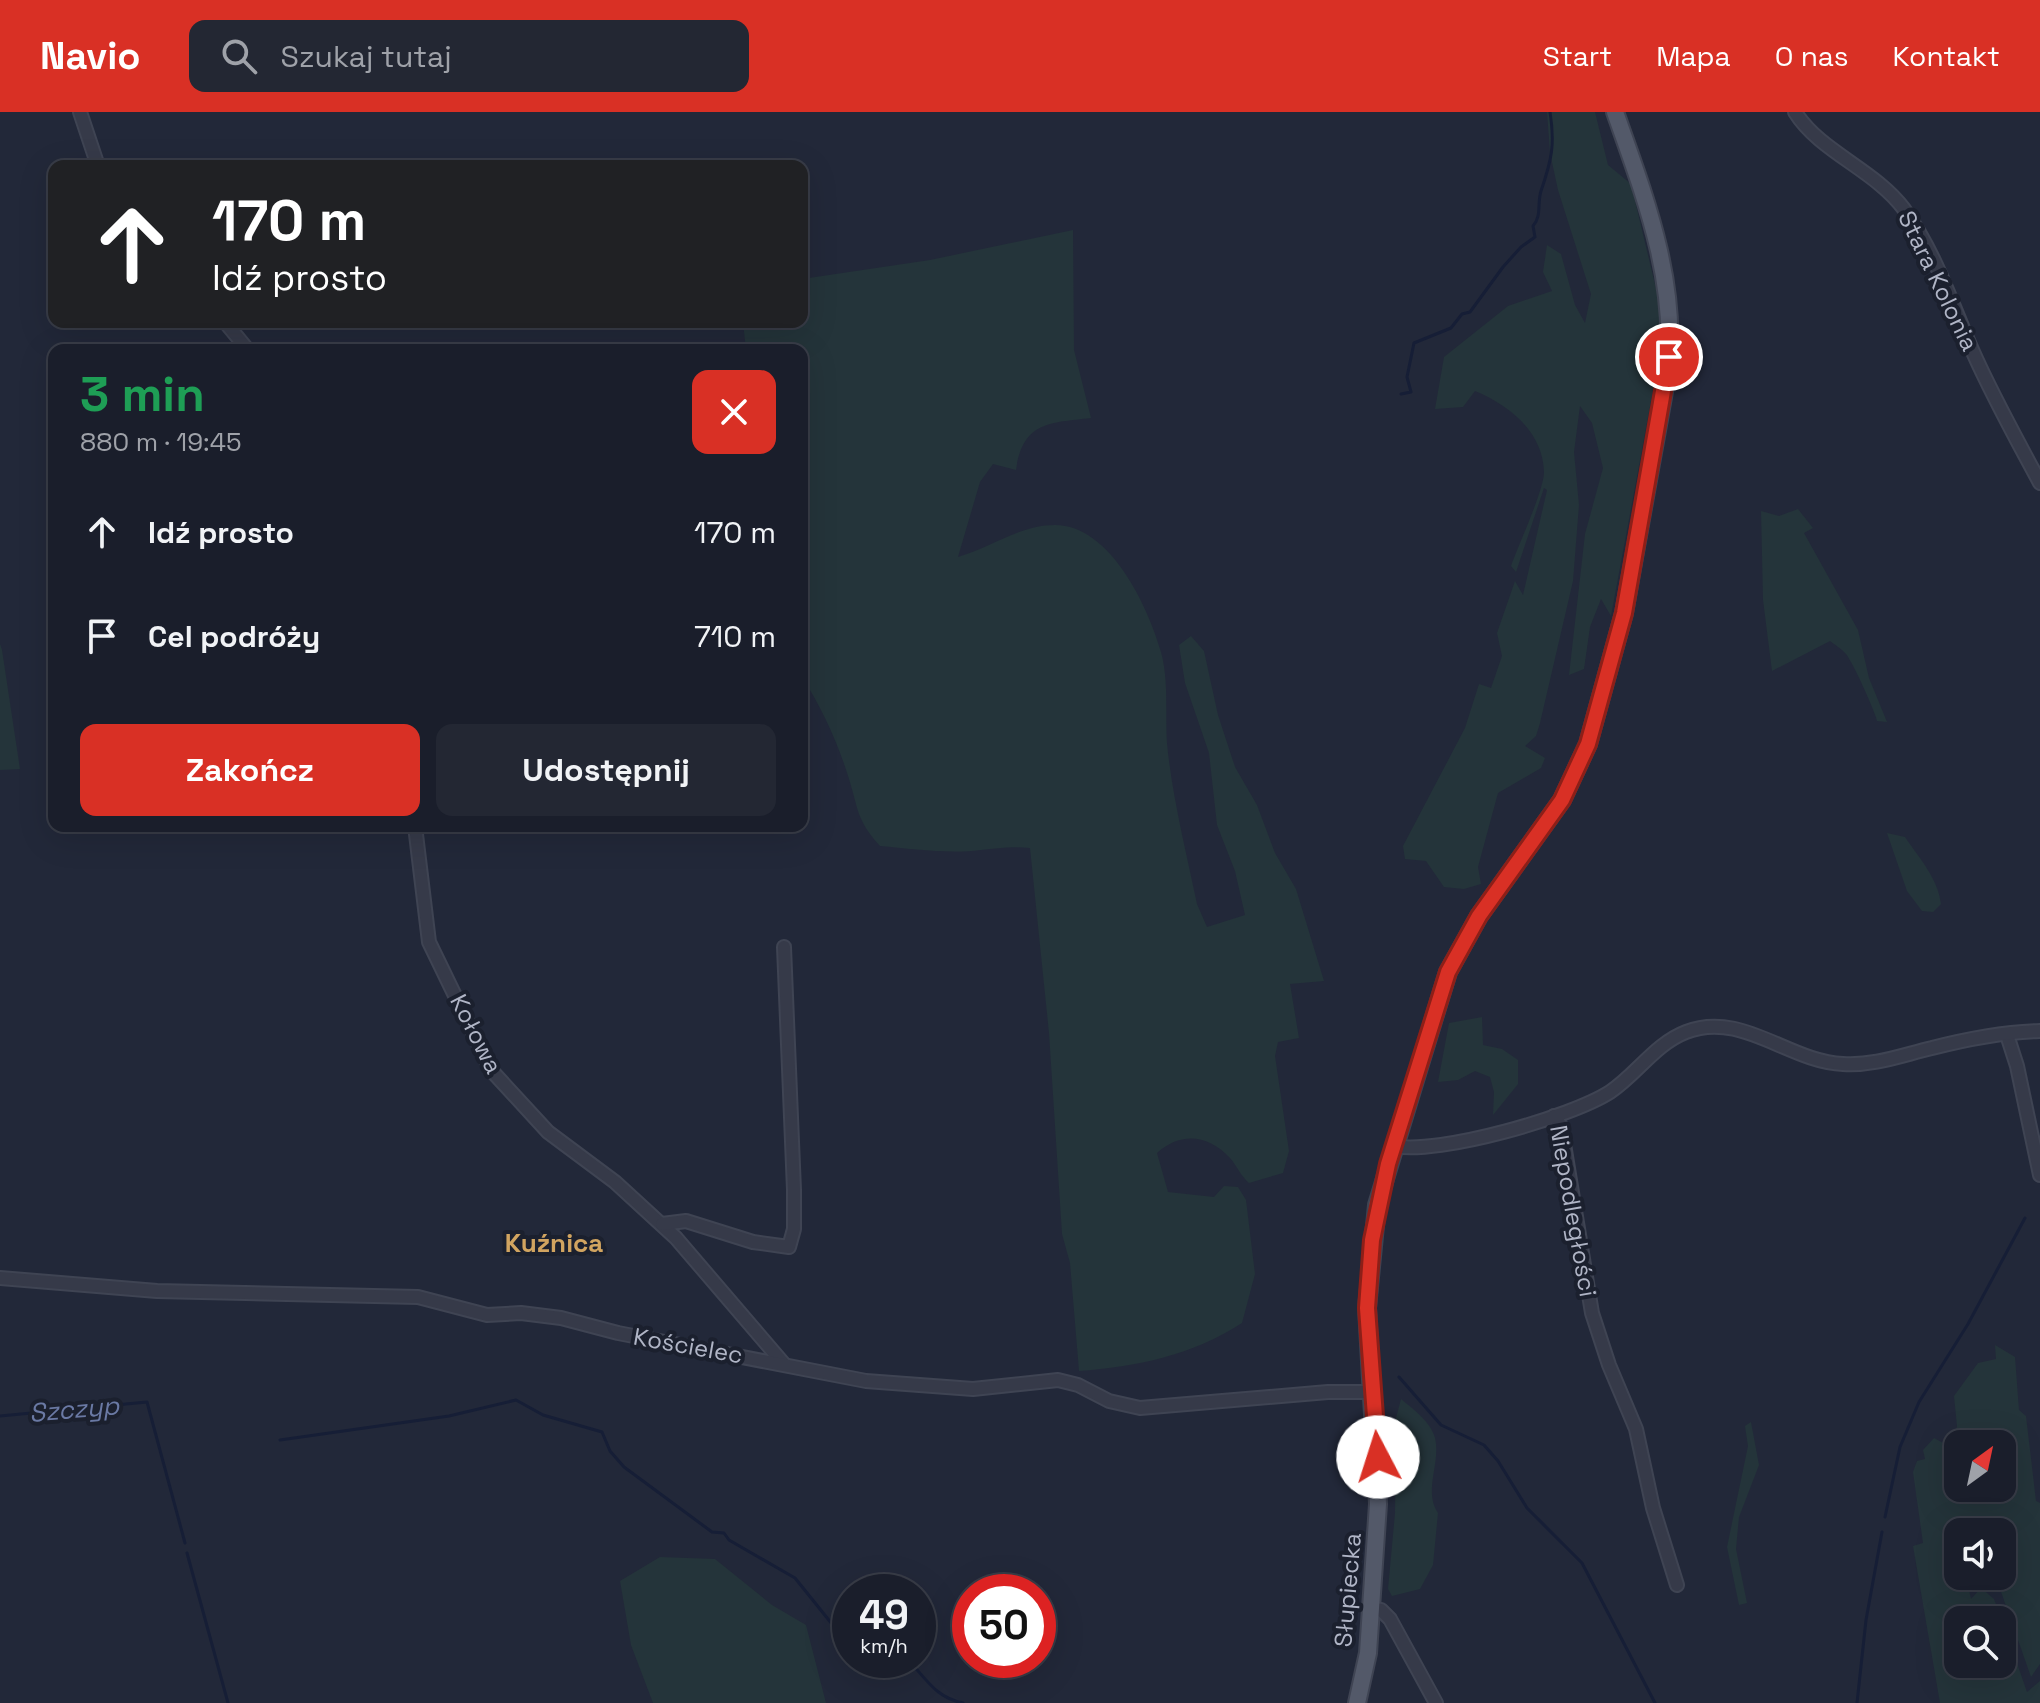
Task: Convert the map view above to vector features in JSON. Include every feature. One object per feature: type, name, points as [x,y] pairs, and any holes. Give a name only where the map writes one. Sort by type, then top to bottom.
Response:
[{"type":"main road","name":"Słupiecka","points":[[1357,1703],[1372,1609],[1379,1489],[1367,1308],[1372,1240],[1394,1146],[1448,972],[1479,916],[1570,785],[1595,722],[1624,613],[1671,338],[1666,279],[1643,192],[1615,112]]},
{"type":"street","points":[[80,112],[96,160]]},
{"type":"street","name":"Stara Kolonia","points":[[1795,112],[1817,137],[1883,185],[1904,210],[1948,290],[1974,354],[2040,483]]},
{"type":"street","points":[[230,328],[243,344]]},
{"type":"street","name":"Kołowa","points":[[416,832],[429,942],[481,1054],[503,1085],[548,1132],[615,1182],[708,1271],[783,1363]]},
{"type":"street","points":[[662,1224],[686,1221],[753,1242],[789,1247],[794,1229],[794,1190],[784,947]]},
{"type":"street","name":"Niepodległości","points":[[1677,1585],[1653,1508],[1636,1429],[1592,1313],[1561,1126],[1554,1116],[1610,1092],[1659,1048],[1686,1032],[1705,1027],[1740,1030],[1809,1059],[1842,1064],[1868,1063],[1963,1040],[2040,1031]]},
{"type":"street","points":[[2007,1035],[2017,1066],[2040,1175]]},
{"type":"street","points":[[1394,1146],[1429,1149],[1554,1116]]},
{"type":"street","name":"Kościelec","points":[[0,1278],[157,1291],[394,1295],[487,1315],[540,1314],[618,1333],[866,1381],[939,1388],[1058,1380],[1078,1385],[1109,1401],[1140,1408],[1328,1392],[1372,1392]]},
{"type":"street","points":[[1372,1609],[1381,1610],[1390,1619],[1436,1703]]},
{"type":"shaded area","points":[[1547,112],[1595,112],[1608,165],[1631,184],[1660,305],[1660,353],[1611,616],[1601,599],[1590,627],[1584,669],[1569,675],[1585,534],[1603,468],[1592,423],[1580,406],[1574,452],[1579,505],[1573,581],[1540,723],[1536,736],[1525,746],[1545,758],[1541,768],[1498,793],[1478,867],[1481,884],[1464,889],[1444,887],[1426,861],[1405,859],[1403,846],[1465,728],[1479,684],[1491,688],[1502,656],[1497,633],[1515,581],[1523,595],[1547,490],[1544,488],[1516,572],[1511,566],[1543,480],[1538,444],[1512,412],[1475,391],[1463,407],[1435,409],[1444,357],[1508,306],[1552,291],[1543,272],[1547,245],[1561,254],[1575,305],[1585,323],[1591,294],[1558,190],[1550,153]]},
{"type":"shaded area","points":[[1073,230],[1074,350],[1091,418],[1051,424],[1032,433],[1025,442],[1016,470],[993,464],[980,482],[958,557],[1017,533],[1055,525],[1075,529],[1093,538],[1124,571],[1147,613],[1161,652],[1172,783],[1197,904],[1207,927],[1245,915],[1235,871],[1217,825],[1209,753],[1185,683],[1179,645],[1191,636],[1204,651],[1218,715],[1235,767],[1257,805],[1275,853],[1296,889],[1324,981],[1290,984],[1299,1038],[1278,1042],[1275,1056],[1289,1151],[1283,1173],[1249,1183],[1230,1158],[1203,1140],[1184,1139],[1157,1153],[1168,1192],[1214,1197],[1224,1186],[1238,1187],[1246,1200],[1255,1274],[1242,1323],[1204,1343],[1164,1358],[1079,1371],[1070,1263],[1062,1234],[1049,1033],[1030,848],[930,851],[880,846],[862,821],[835,739],[808,687],[808,344],[745,344],[744,328],[808,328],[808,278],[930,260]]},
{"type":"shaded area","points":[[1798,509],[1813,528],[1804,533],[1858,630],[1869,678],[1887,722],[1877,721],[1849,659],[1843,650],[1830,641],[1772,671],[1763,600],[1761,511],[1779,516]]},
{"type":"shaded area","points":[[0,644],[2,650],[20,769],[0,770]]},
{"type":"shaded area","points":[[1887,833],[1905,837],[1932,877],[1941,904],[1933,912],[1922,911],[1907,891]]},
{"type":"shaded area","points":[[1482,1017],[1483,1045],[1502,1049],[1518,1060],[1518,1084],[1493,1115],[1494,1092],[1490,1077],[1475,1071],[1458,1080],[1438,1082],[1449,1023]]},
{"type":"shaded area","points":[[1995,1345],[2015,1357],[2019,1410],[2026,1416],[2036,1501],[2040,1503],[2040,1664],[2031,1677],[2016,1634],[2016,1606],[2006,1606],[2000,1590],[2016,1590],[2016,1518],[1944,1518],[1944,1590],[1969,1590],[1971,1599],[1979,1590],[1983,1590],[1994,1599],[1997,1606],[1944,1606],[1944,1678],[2016,1678],[2016,1660],[2027,1692],[2040,1681],[2040,1703],[1940,1703],[1913,1546],[1923,1543],[1913,1472],[1917,1461],[1925,1459],[1923,1450],[1934,1438],[1944,1444],[1944,1502],[2016,1502],[2016,1430],[1956,1430],[1954,1396],[1978,1363],[1996,1359]]},
{"type":"shaded area","points":[[1401,1399],[1426,1421],[1435,1438],[1432,1496],[1438,1513],[1433,1565],[1420,1589],[1392,1596],[1388,1589],[1395,1513],[1396,1418]]},
{"type":"shaded area","points":[[1751,1422],[1759,1465],[1739,1517],[1736,1549],[1747,1603],[1739,1605],[1727,1547],[1748,1446],[1745,1426]]},
{"type":"shaded area","points":[[660,1557],[715,1559],[772,1605],[806,1625],[826,1703],[653,1703],[631,1645],[620,1581]]},
{"type":"waterway","points":[[1401,394],[1411,392],[1407,377],[1414,343],[1451,328],[1462,314],[1470,312],[1503,267],[1535,237],[1533,226],[1552,152],[1550,112]]},
{"type":"waterway","points":[[1885,1517],[1900,1447],[1919,1402],[1968,1324],[2025,1218]]},
{"type":"waterway","points":[[1399,1377],[1441,1425],[1484,1445],[1498,1461],[1527,1508],[1582,1563],[1655,1703]]},
{"type":"waterway","points":[[280,1440],[449,1416],[516,1400],[543,1415],[602,1432],[610,1451],[624,1467],[712,1532],[724,1533],[729,1540],[795,1578],[832,1624]]},
{"type":"waterway","name":"Szczyp","points":[[0,1416],[147,1402],[185,1543]]},
{"type":"waterway","points":[[1857,1703],[1866,1620],[1882,1532]]},
{"type":"waterway","name":"Szczyp","points":[[187,1553],[228,1703]]},
{"type":"waterway","points":[[925,1678],[940,1693],[963,1703]]},
{"type":"district","name":"Kuźnica","points":[[554,1243]]},
{"type":"route","points":[[1378,1457],[1367,1308],[1377,1205],[1448,972],[1479,916],[1562,800],[1588,744],[1624,613],[1669,357]]}]
